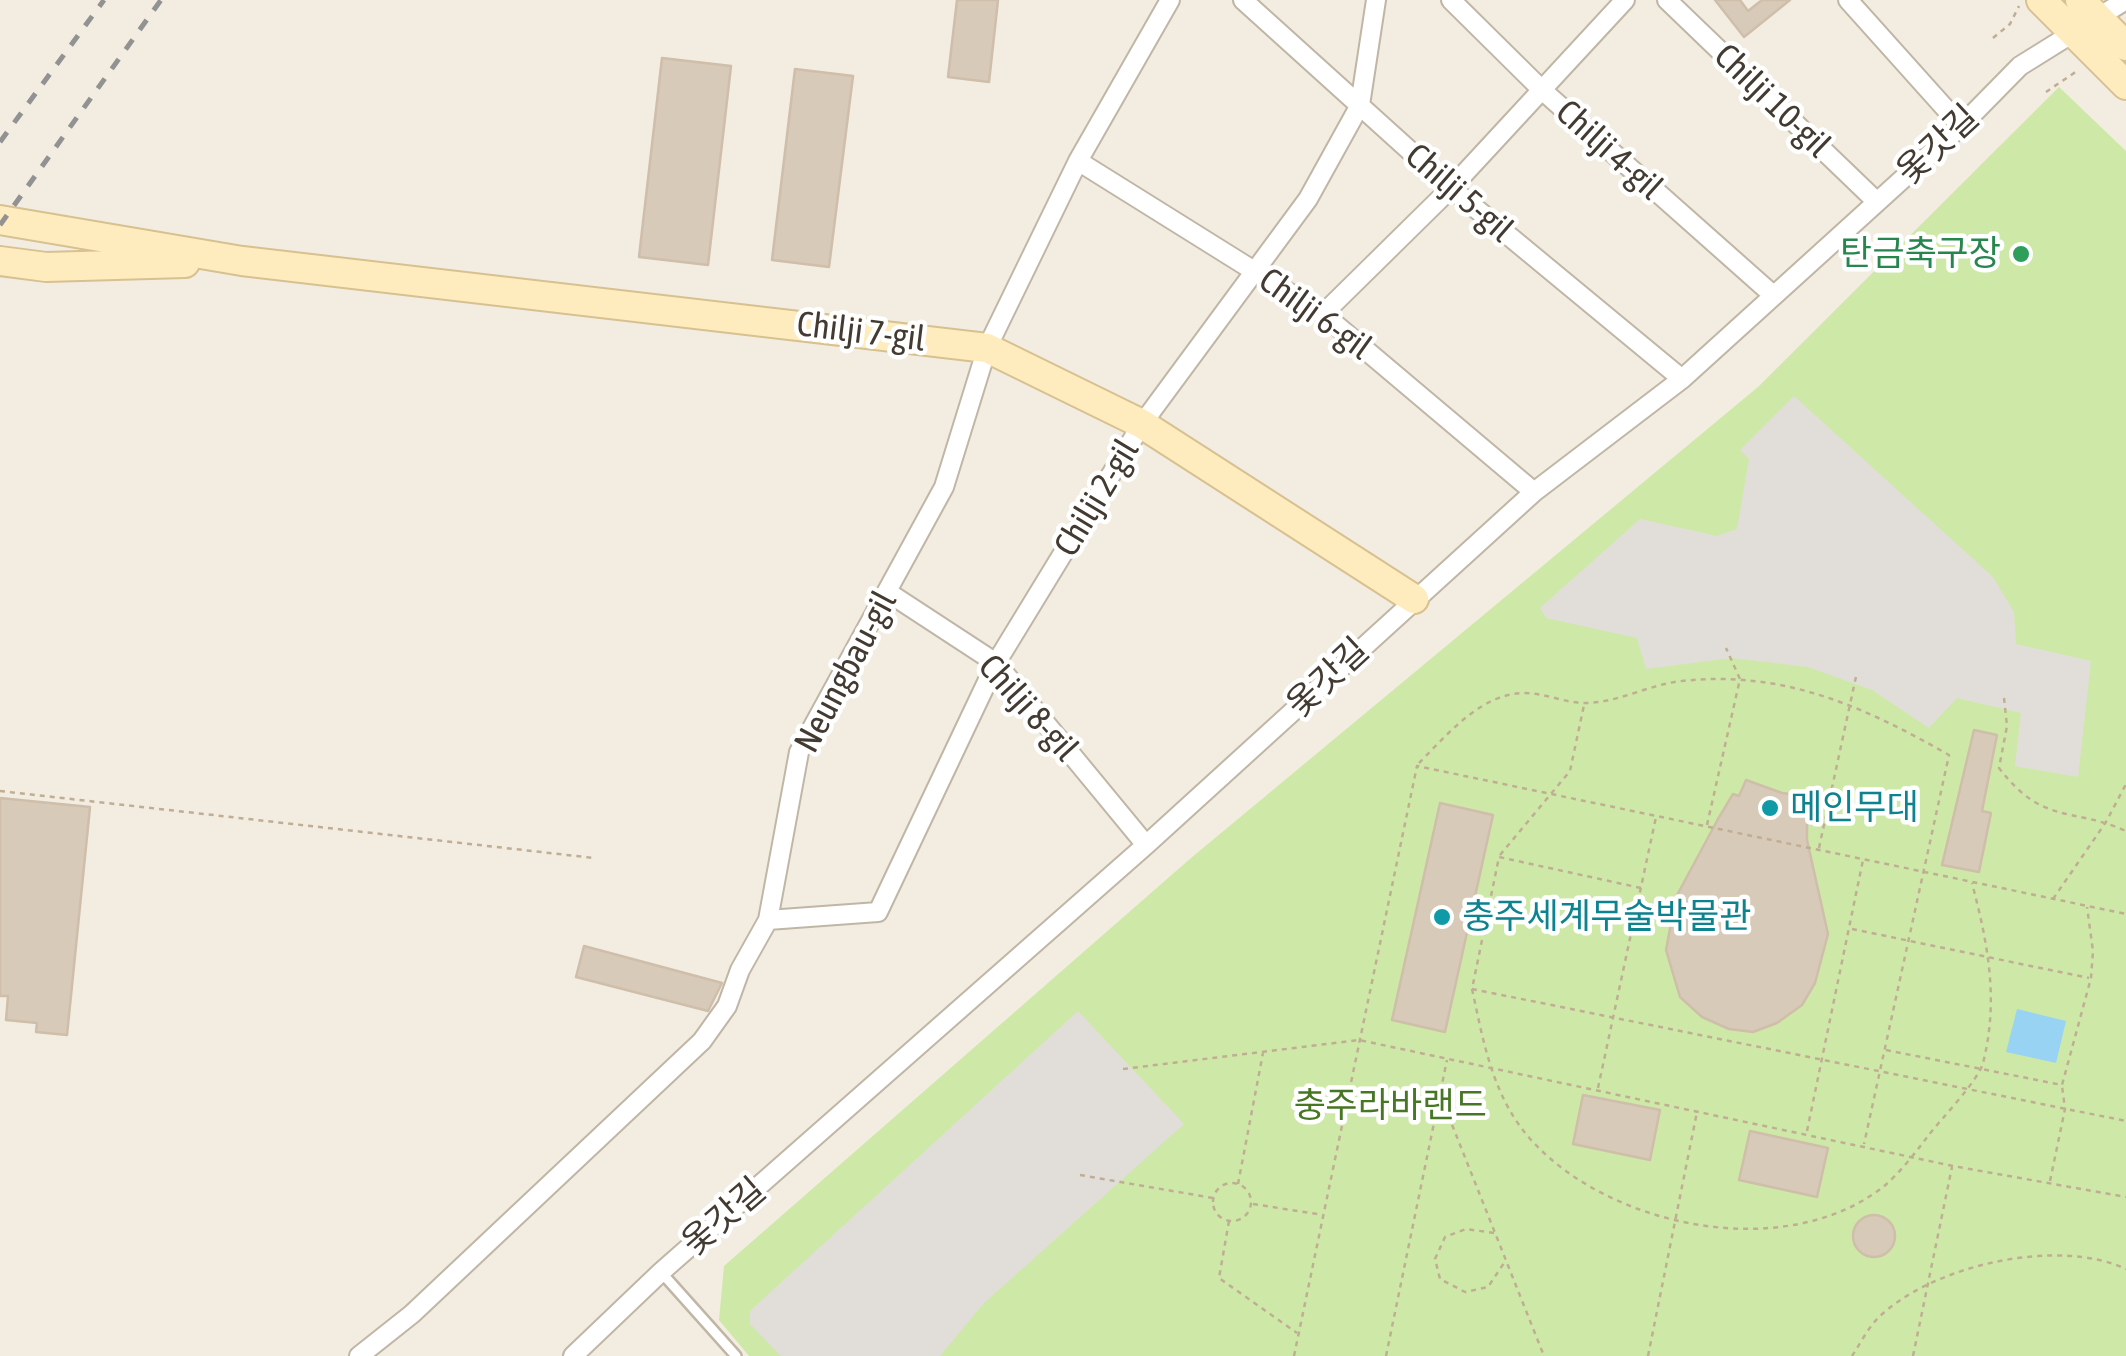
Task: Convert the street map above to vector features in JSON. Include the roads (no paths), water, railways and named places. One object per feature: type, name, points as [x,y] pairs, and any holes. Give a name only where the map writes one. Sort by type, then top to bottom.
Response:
[{"type":"street","name":"Neungbau-gil","points":[[359,1356],[412,1314],[702,1041],[727,1006],[740,970],[768,920],[799,752],[944,487],[987,348],[1078,161],[1170,0]]},
{"type":"street","name":"Chilji 5-gil","points":[[1242,0],[1451,188],[1682,379]]},
{"type":"street","name":"Chilji 2-gil","points":[[768,920],[878,912],[996,663],[1142,424],[1308,199],[1360,105],[1376,0]]},
{"type":"street","name":"Chilji 4-gil","points":[[1450,0],[1542,90],[1773,295]]},
{"type":"street","points":[[1323,314],[1451,188],[1625,0]]},
{"type":"street","name":"Chilji 10-gil","points":[[1668,0],[1877,202]]},
{"type":"street","points":[[1848,0],[1961,126]]},
{"type":"street","points":[[2041,0],[2126,85]]},
{"type":"street","name":"옻갓길","points":[[573,1356],[662,1272],[1146,845],[1534,492],[1682,379],[1961,126],[2020,66],[2071,31],[2089,9],[2126,0]]},
{"type":"street","points":[[2089,9],[2126,46]]},
{"type":"street","name":"Chilji 6-gil","points":[[1078,161],[1323,314],[1534,492]]},
{"type":"street","name":"Chilji 7-gil","points":[[0,220],[242,261],[987,348],[1142,424],[1414,599]]},
{"type":"street","name":"Chilji 7-gil","points":[[0,261],[46,267],[242,261]]},
{"type":"street","name":"Chilji 8-gil","points":[[889,593],[996,663],[1146,845]]},
{"type":"lane","points":[[662,1272],[736,1356]]},
{"type":"water","points":[[2017,1009],[2066,1021],[2056,1063],[2006,1052]]},
{"type":"railway","points":[[0,142],[104,0]]},
{"type":"railway","points":[[0,225],[161,0]]},
{"type":"place","name":"탄금축구장","points":[[2021,254]]},
{"type":"place","name":"메인무대","points":[[1770,808]]},
{"type":"place","name":"충주세계무술박물관","points":[[1442,917]]},
{"type":"park label","name":"충주라바랜드","points":[[1390,1106]]}]
